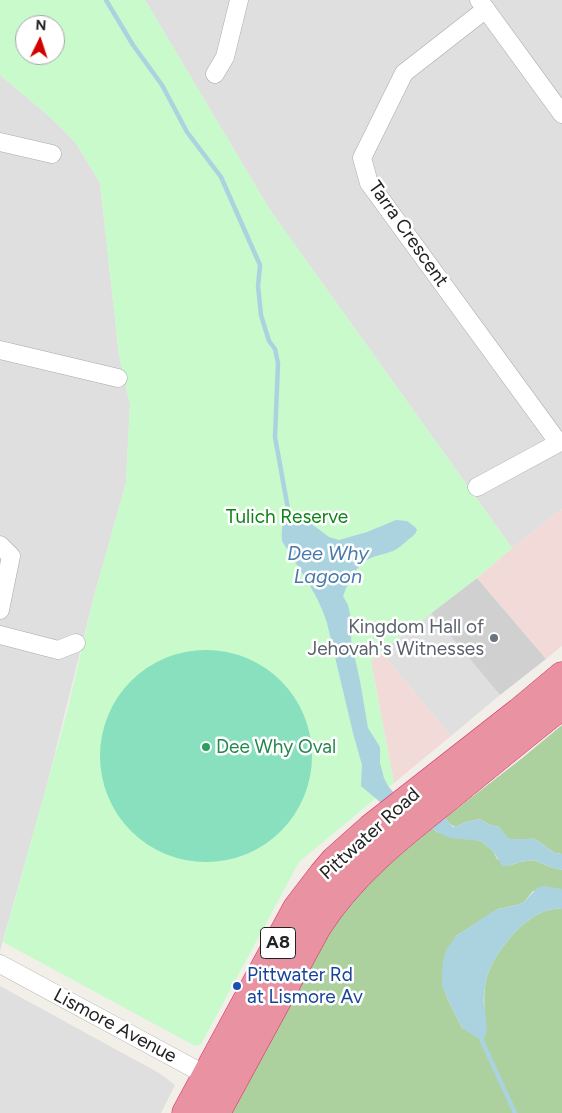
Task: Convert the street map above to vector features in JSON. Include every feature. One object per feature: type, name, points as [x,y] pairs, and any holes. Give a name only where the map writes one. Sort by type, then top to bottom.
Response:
[{"type":"highway","name":"Pittwater Road","points":[[186,1113],[218,1081],[325,914],[363,869],[382,835],[422,802],[562,676]]},
{"type":"highway","name":"Pittwater Road","points":[[422,802],[562,705]]},
{"type":"highway","name":"Pittwater Road","points":[[216,1113],[218,1081]]},
{"type":"street","points":[[216,74],[225,56],[239,0]]},
{"type":"street","points":[[482,5],[562,114]]},
{"type":"street","name":"Tarra Crescent","points":[[482,5],[404,72],[362,158],[369,183],[560,442]]},
{"type":"street","points":[[0,142],[52,154]]},
{"type":"street","points":[[0,350],[118,378]]},
{"type":"street","points":[[476,487],[560,442]]},
{"type":"street","points":[[0,545],[10,556],[0,610]]},
{"type":"street","points":[[0,635],[58,650],[76,643]]},
{"type":"street","name":"Lismore Avenue","points":[[0,964],[218,1081]]},
{"type":"shaded area","points":[[145,0],[562,0],[562,509],[512,548],[270,210]]},
{"type":"shaded area","points":[[0,75],[49,116],[76,143],[100,183],[119,355],[130,404],[126,483],[94,596],[47,785],[0,951]]},
{"type":"shaded area","points":[[562,509],[562,646],[546,659],[477,578]]},
{"type":"shaded area","points":[[477,578],[546,659],[500,695],[431,613]]},
{"type":"shaded area","points":[[431,613],[500,695],[451,736],[381,652]]},
{"type":"shaded area","points":[[381,652],[451,736],[394,783],[371,661]]},
{"type":"shaded area","points":[[0,986],[159,1073],[175,1085],[161,1113],[0,1113]]},
{"type":"green space","name":"Tulich Reserve","points":[[0,0],[145,0],[270,210],[512,548],[477,578],[371,661],[394,783],[299,862],[201,1044],[195,1046],[3,942],[66,716],[94,596],[126,483],[130,404],[119,355],[100,183],[76,143],[49,116],[0,75]]},
{"type":"green space","name":"Dee Why Oval","points":[[206,650],[227,652],[246,658],[265,668],[281,681],[294,697],[304,716],[310,735],[312,756],[310,777],[304,796],[294,815],[281,831],[265,844],[246,854],[227,860],[206,862],[185,860],[166,854],[147,844],[131,831],[118,815],[108,796],[102,777],[100,756],[102,735],[108,716],[118,697],[131,681],[147,668],[166,658],[185,652]]},
{"type":"green space","points":[[562,725],[562,854],[555,853],[535,839],[508,839],[499,827],[490,825],[480,819],[455,827],[450,824],[445,818]]},
{"type":"green space","points":[[432,828],[437,832],[481,841],[493,851],[497,859],[508,866],[534,860],[562,870],[562,889],[533,891],[524,902],[498,909],[456,936],[442,975],[447,998],[462,1028],[486,1034],[485,988],[496,957],[526,922],[538,914],[562,909],[562,1113],[232,1113],[322,943],[351,901],[387,866]]},
{"type":"water","name":"Dee Why Lagoon","points":[[288,509],[329,537],[339,540],[367,532],[396,520],[407,521],[415,527],[417,530],[415,534],[393,551],[364,562],[351,578],[343,596],[348,605],[351,619],[351,640],[368,728],[380,747],[380,763],[384,778],[395,794],[441,814],[453,827],[480,819],[490,825],[499,827],[508,838],[535,839],[555,853],[562,854],[562,870],[534,860],[502,866],[493,851],[481,841],[450,838],[428,825],[383,806],[361,786],[362,765],[327,623],[313,591],[282,541],[283,524]]},
{"type":"water","points":[[545,886],[562,889],[562,909],[538,914],[526,922],[496,957],[486,981],[484,992],[487,1031],[482,1041],[462,1028],[447,998],[442,985],[443,962],[446,950],[456,936],[489,914],[498,909],[524,902],[538,887]]},
{"type":"waterway","points":[[106,0],[133,45],[162,85],[187,132],[221,177],[260,265],[258,286],[261,315],[269,341],[275,349],[278,363],[275,437],[290,513]]},
{"type":"waterway","points":[[482,1041],[515,1113]]},
{"type":"place","name":"Kingdom Hall of Jehovah's Witnesses","points":[[494,638]]},
{"type":"place","name":"Dee Why Oval","points":[[206,747]]},
{"type":"place","name":"Pittwater Rd at Lismore Av","points":[[237,986]]}]
